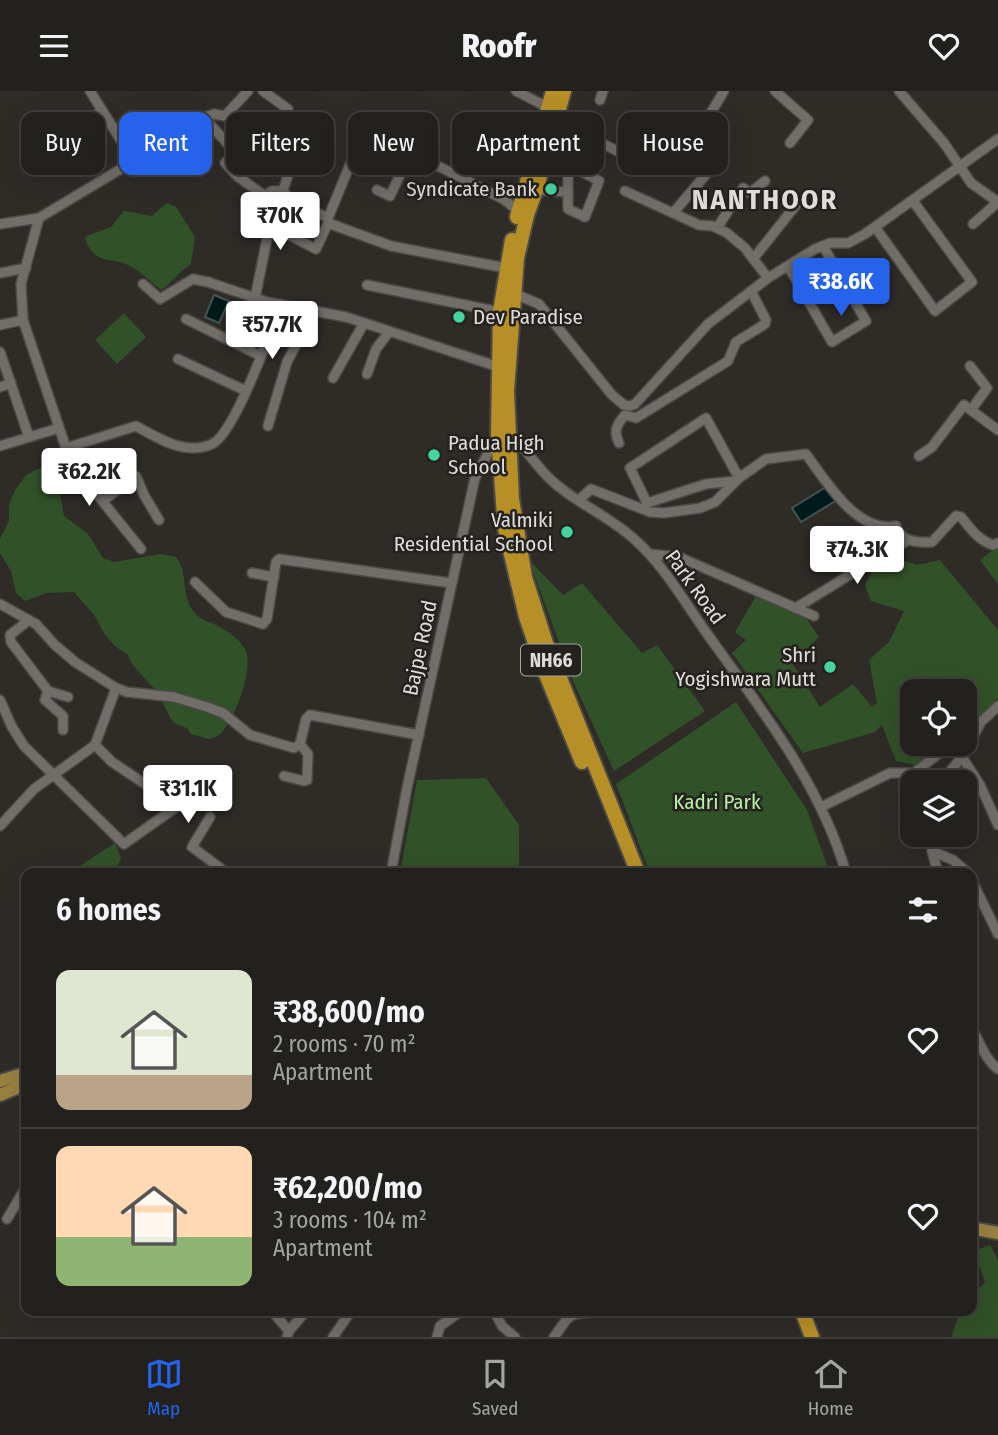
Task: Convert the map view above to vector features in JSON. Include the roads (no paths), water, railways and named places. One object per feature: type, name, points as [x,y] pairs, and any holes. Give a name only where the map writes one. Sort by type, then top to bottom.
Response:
[{"type":"highway","name":"NH66","points":[[552,112],[553,91]]},
{"type":"highway","name":"NH66","points":[[553,112],[564,91]]},
{"type":"highway","name":"NH66","points":[[531,175],[519,211],[506,268],[500,312],[499,367],[505,529],[526,617],[545,672],[626,868]]},
{"type":"highway","name":"NH66","points":[[539,175],[527,215],[513,293],[503,435],[525,577],[536,614],[554,666],[636,868]]},
{"type":"highway","points":[[804,1316],[811,1337]]},
{"type":"highway","points":[[814,1316],[821,1337]]},
{"type":"main road","points":[[0,1081],[21,1075]]},
{"type":"main road","points":[[0,1095],[21,1086]]},
{"type":"main road","points":[[977,1229],[998,1233]]},
{"type":"main road","points":[[977,1237],[998,1242]]},
{"type":"street","points":[[90,91],[102,112]]},
{"type":"street","points":[[212,115],[225,116],[248,91]]},
{"type":"street","points":[[264,91],[288,109],[283,138],[296,150],[283,191]]},
{"type":"street","points":[[516,91],[549,112]]},
{"type":"street","points":[[711,112],[724,91]]},
{"type":"street","points":[[775,91],[808,120],[790,143]]},
{"type":"street","points":[[900,91],[944,143],[971,183],[998,202],[973,224]]},
{"type":"street","points":[[105,117],[119,138]]},
{"type":"street","points":[[212,127],[236,153],[225,163],[237,176],[265,196],[272,191],[283,191],[290,199],[328,218],[348,170]]},
{"type":"street","points":[[513,293],[539,304],[612,395],[624,405],[630,406],[708,324],[768,278],[823,246],[830,243],[848,243],[875,227],[998,139]]},
{"type":"street","points":[[568,164],[599,181],[585,217],[568,209],[567,192],[568,164]]},
{"type":"street","points":[[438,166],[503,199],[519,211]]},
{"type":"street","points":[[0,224],[39,218],[119,170]]},
{"type":"street","points":[[377,190],[390,196],[400,175]]},
{"type":"street","points":[[674,212],[705,175]]},
{"type":"street","points":[[717,228],[743,188],[750,193],[765,181]]},
{"type":"street","points":[[536,190],[567,192]]},
{"type":"street","points":[[625,191],[699,225],[727,233],[753,258],[768,278]]},
{"type":"street","points":[[255,298],[272,226],[290,199]]},
{"type":"street","points":[[875,227],[935,311],[972,282],[913,201]]},
{"type":"street","points":[[753,258],[796,205]]},
{"type":"street","points":[[39,218],[21,284],[23,320],[66,448],[82,476],[141,549]]},
{"type":"street","points":[[272,226],[316,249],[328,223],[391,246],[506,268]]},
{"type":"street","points":[[788,266],[832,342],[866,321],[823,246]]},
{"type":"street","points":[[0,273],[26,268]]},
{"type":"street","points":[[143,284],[160,299],[193,279],[208,282],[255,298],[346,317],[499,367]]},
{"type":"street","points":[[367,285],[500,312]]},
{"type":"street","points":[[619,443],[615,435],[617,425],[625,415],[636,418],[728,361],[736,342],[765,324],[766,320],[751,291]]},
{"type":"street","points":[[66,448],[136,426],[175,446],[192,448],[211,444],[221,437],[246,391],[280,304]]},
{"type":"street","points":[[268,426],[287,362],[314,311]]},
{"type":"street","points":[[186,319],[261,356]]},
{"type":"street","points":[[0,325],[23,320]]},
{"type":"street","points":[[333,378],[364,323]]},
{"type":"street","points":[[368,375],[376,349],[389,332]]},
{"type":"street","points":[[0,352],[29,437]]},
{"type":"street","points":[[178,359],[246,391]]},
{"type":"street","points":[[970,366],[987,388],[971,410]]},
{"type":"street","points":[[0,387],[11,383]]},
{"type":"street","points":[[919,456],[932,447],[964,405],[998,430]]},
{"type":"street","points":[[706,418],[738,479],[706,484],[648,503],[630,468],[706,418]]},
{"type":"street","points":[[0,446],[59,428]]},
{"type":"street","name":"Park Road","points":[[503,435],[527,450],[549,478],[614,522],[649,554],[661,569],[774,727],[821,807],[845,868]]},
{"type":"street","name":"Bajpe Road","points":[[392,868],[475,478],[503,435]]},
{"type":"street","points":[[579,500],[591,489],[639,509],[664,513],[700,507],[715,502],[738,479],[766,459],[806,454],[859,518],[888,528],[896,526],[907,541]]},
{"type":"street","points":[[103,501],[136,475],[159,520]]},
{"type":"street","points":[[795,608],[860,566],[907,541],[932,542],[953,518],[959,516],[979,538],[993,545],[998,543]]},
{"type":"street","points":[[649,554],[679,557],[814,616]]},
{"type":"street","points":[[195,582],[226,612],[263,624],[267,619],[276,562],[279,559],[452,583]]},
{"type":"street","points":[[252,573],[274,577]]},
{"type":"street","points":[[0,604],[29,620],[75,662],[116,688],[127,692],[174,697],[223,713],[250,735],[294,748],[300,744],[306,719],[310,715],[419,735]]},
{"type":"street","points":[[29,620],[9,638],[48,691],[68,698]]},
{"type":"street","points":[[0,826],[34,789],[95,745],[116,688]]},
{"type":"street","points":[[48,691],[45,700],[61,712],[64,730]]},
{"type":"street","points":[[0,700],[24,746],[124,844],[196,793]]},
{"type":"street","points":[[977,727],[998,706]]},
{"type":"street","points":[[284,776],[304,782],[307,780],[309,754],[300,744]]},
{"type":"street","points":[[95,745],[112,762],[178,806]]},
{"type":"street","points":[[821,807],[890,773],[914,773],[936,756]]},
{"type":"street","points":[[951,770],[962,757],[981,785],[998,825]]},
{"type":"street","points":[[210,817],[192,847],[221,868]]},
{"type":"street","points":[[932,847],[937,868]]},
{"type":"street","points":[[932,851],[953,860],[962,868]]},
{"type":"street","points":[[977,891],[998,934]]},
{"type":"street","points":[[977,1036],[990,1063],[998,1069]]},
{"type":"street","points":[[7,1219],[21,1195]]},
{"type":"street","points":[[275,1316],[288,1334],[302,1316]]},
{"type":"street","points":[[334,1337],[348,1316]]},
{"type":"street","points":[[437,1337],[440,1326],[454,1316]]},
{"type":"street","points":[[497,1316],[502,1326],[515,1337]]},
{"type":"street","points":[[554,1337],[572,1316]]},
{"type":"water","points":[[214,295],[229,301],[219,323],[205,317]]},
{"type":"water","points":[[826,487],[837,500],[801,522],[792,508]]},
{"type":"place","name":"Syndicate Bank","points":[[551,189]]},
{"type":"place","name":"Dev Paradise","points":[[459,317]]},
{"type":"place","name":"Padua High School","points":[[434,455]]},
{"type":"place","name":"Valmiki Residential School","points":[[567,532]]},
{"type":"place","name":"Shri Yogishwara Mutt","points":[[830,667]]},
{"type":"district","name":"NANTHOOR","points":[[765,199]]},
{"type":"park label","name":"Kadri Park","points":[[717,802]]}]
